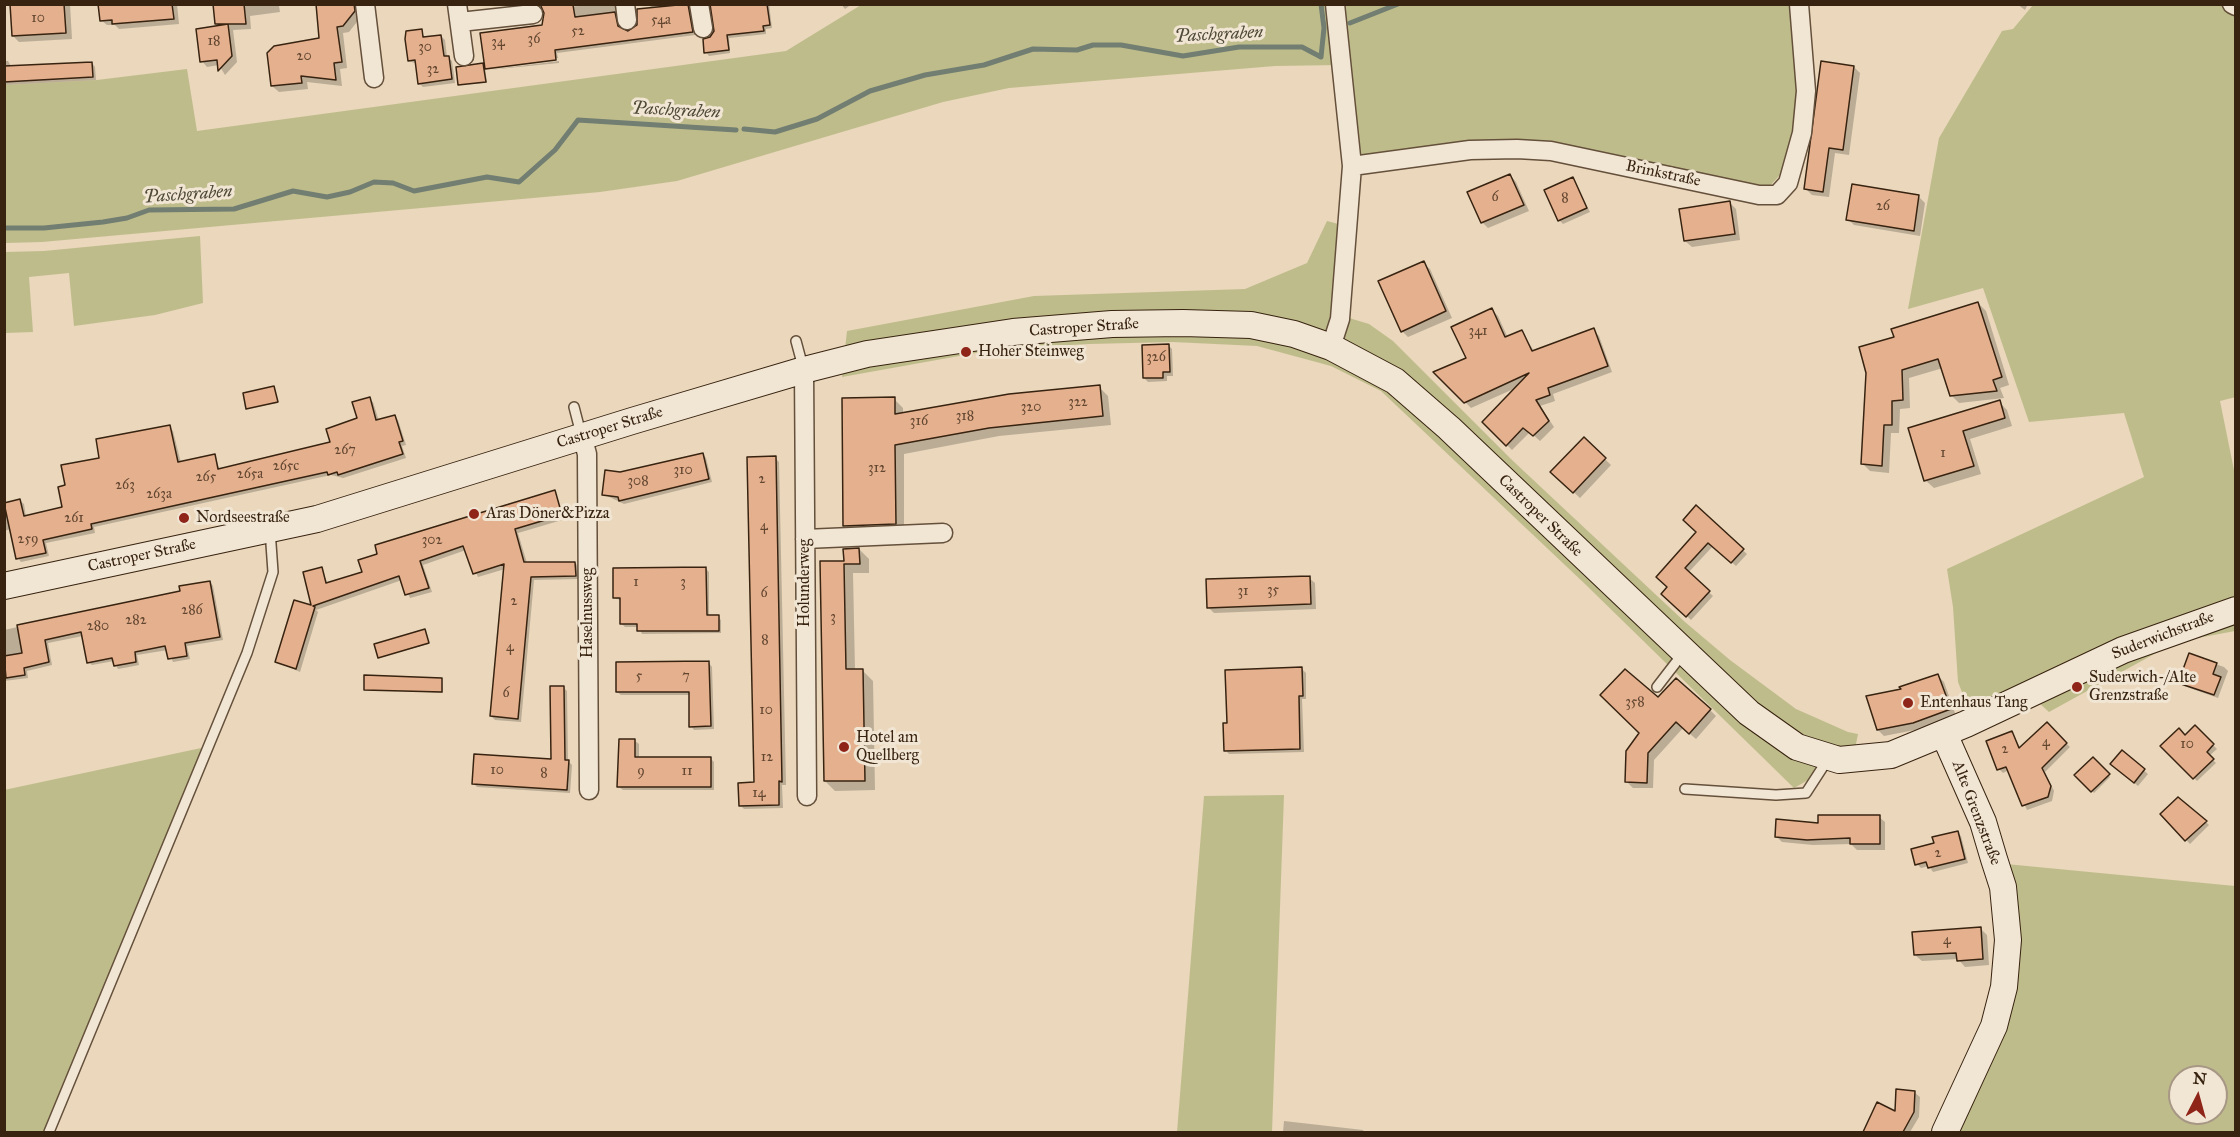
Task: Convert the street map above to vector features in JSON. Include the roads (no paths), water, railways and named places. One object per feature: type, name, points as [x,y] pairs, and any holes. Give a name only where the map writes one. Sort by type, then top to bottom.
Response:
[{"type":"main road","name":"Castroper Straße","points":[[4,586],[270,530],[360,506],[582,436],[804,370],[867,354],[1012,332],[1112,324],[1251,325],[1294,334],[1331,347],[1395,381],[1449,428],[1749,713],[1797,747],[1839,760],[1891,755],[1944,734],[2026,693]]},
{"type":"main road","name":"Suderwichstraße","points":[[2026,693],[2123,650],[2235,610]]},
{"type":"main road","name":"Alte Grenzstraße","points":[[1944,734],[1983,822],[2002,887],[2008,940],[2004,987],[1994,1026],[1945,1132]]},
{"type":"street","points":[[365,4],[374,78]]},
{"type":"street","points":[[699,4],[703,28]]},
{"type":"street","points":[[1331,347],[1340,319],[1352,166],[1335,4]]},
{"type":"street","name":"Brinkstraße","points":[[1352,166],[1479,150],[1551,151],[1760,195],[1777,195],[1788,183],[1802,133],[1806,91],[1799,4]]},
{"type":"street","points":[[464,56],[459,13],[532,14]]},
{"type":"street","name":"Holunderweg","points":[[804,370],[807,796]]},
{"type":"street","name":"Haselnussweg","points":[[582,436],[587,454],[589,790]]},
{"type":"street","points":[[805,539],[943,533]]},
{"type":"lane","points":[[796,341],[804,370]]},
{"type":"lane","points":[[574,407],[582,436]]},
{"type":"lane","points":[[49,1132],[248,653],[273,572],[270,530]]},
{"type":"lane","points":[[1657,687],[1684,652]]},
{"type":"lane","points":[[1685,789],[1776,795],[1806,793],[1829,757]]},
{"type":"waterway","name":"Paschgraben","points":[[744,129],[775,132],[817,119],[870,91],[925,75],[984,65],[1033,49],[1077,50],[1093,45],[1121,45],[1183,56],[1239,47],[1302,47],[1321,57],[1324,28],[1321,4]]},
{"type":"waterway","name":"Paschgraben","points":[[1350,23],[1398,4]]},
{"type":"waterway","name":"Paschgraben","points":[[4,228],[44,228],[103,222],[127,218],[149,210],[234,209],[293,191],[327,197],[350,192],[374,182],[393,183],[414,191],[487,177],[519,182],[555,150],[578,120],[736,130]]},
{"type":"place","name":"Hoher Steinweg","points":[[966,352]]},
{"type":"place","name":"Aras Döner&Pizza","points":[[474,514]]},
{"type":"place","name":"Nordseestraße","points":[[184,518]]},
{"type":"place","name":"Suderwich-/Alte Grenzstraße","points":[[2077,687]]},
{"type":"place","name":"Entenhaus Tang","points":[[1908,703]]},
{"type":"place","name":"Hotel am Quellberg","points":[[844,747]]}]
